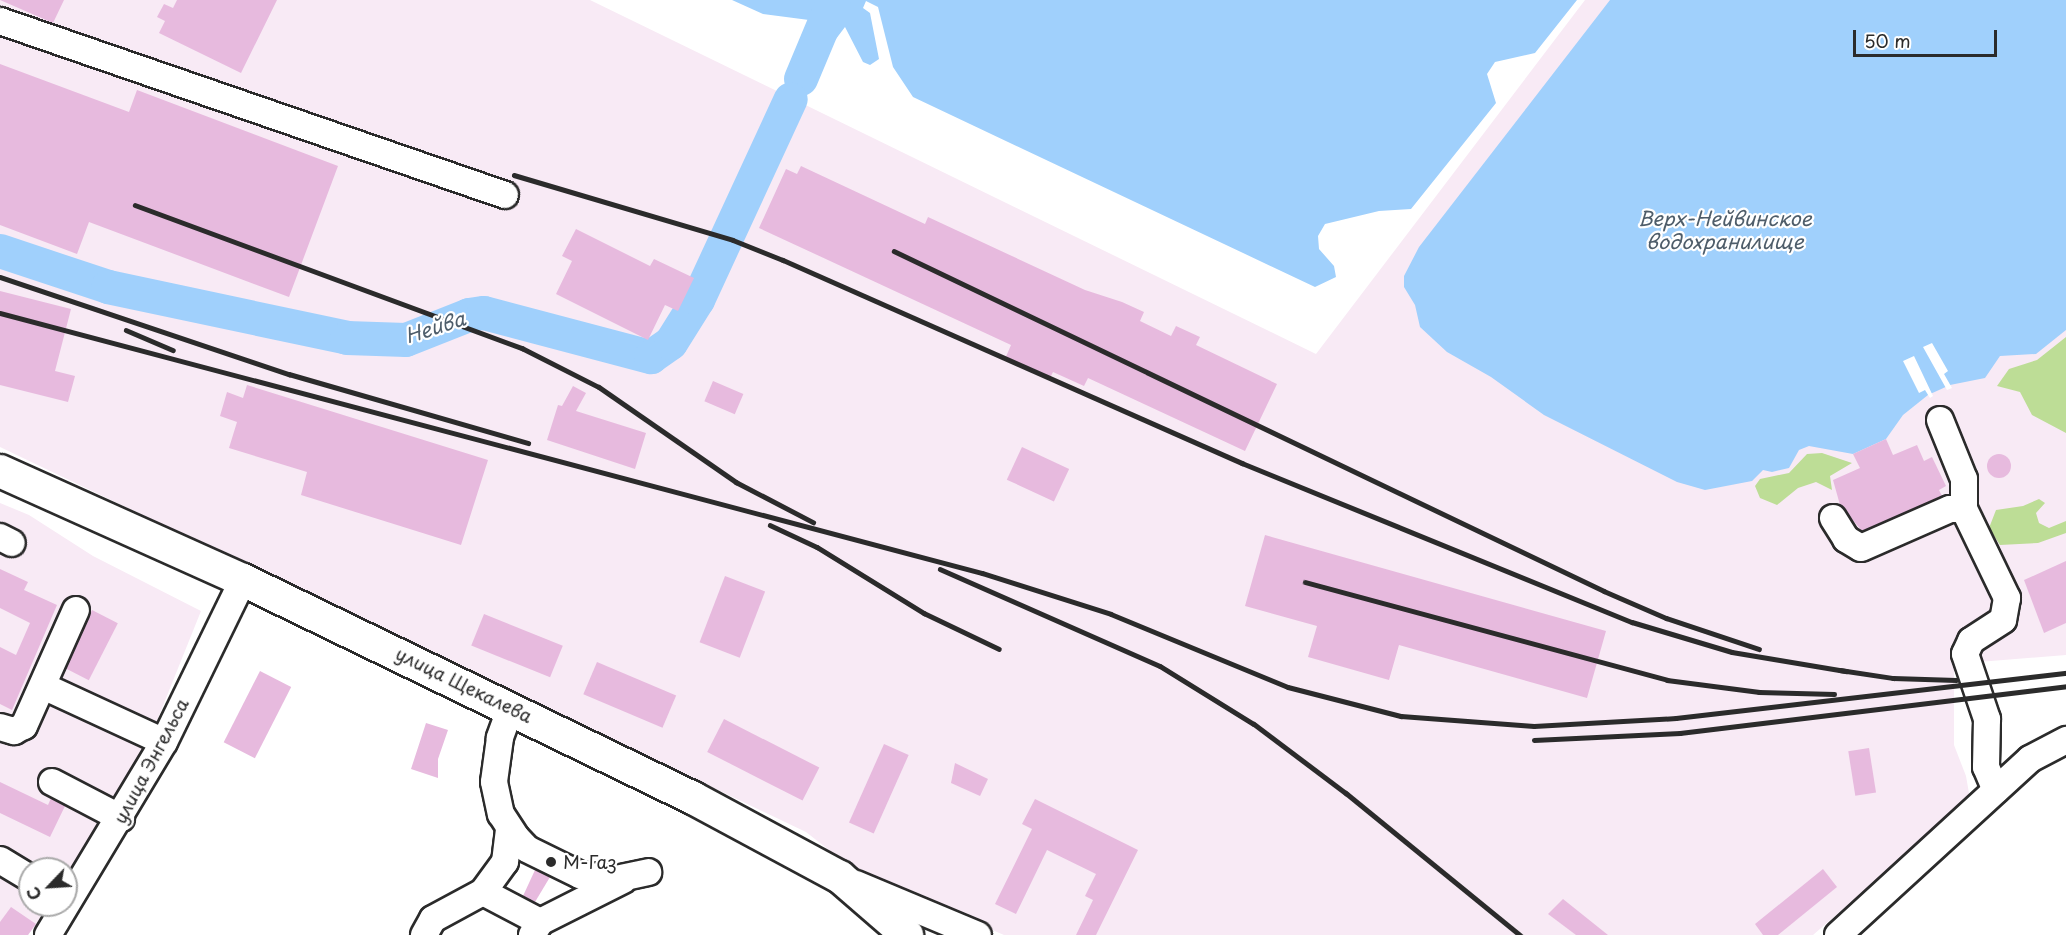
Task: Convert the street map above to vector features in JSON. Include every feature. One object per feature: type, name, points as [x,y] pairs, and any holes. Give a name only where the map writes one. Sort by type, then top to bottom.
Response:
[{"type":"main road","name":"улица Щекалева","points":[[0,471],[243,580],[511,707],[840,877],[907,935]]},
{"type":"street","points":[[0,21],[506,195]]},
{"type":"street","points":[[1940,420],[1964,479],[1964,509],[2007,598],[2003,620],[1971,641],[1965,654],[1969,674],[1985,713],[1986,767],[1996,790]]},
{"type":"street","points":[[1833,519],[1846,539],[1861,548],[1950,509],[1964,509]]},
{"type":"street","name":"улица Энгельса","points":[[48,935],[121,818],[164,742],[243,580]]},
{"type":"street","points":[[0,727],[14,731],[24,726],[76,610]]},
{"type":"street","points":[[43,686],[164,742]]},
{"type":"street","points":[[483,892],[536,928],[640,874],[594,878],[566,869],[527,849],[509,828],[501,814],[494,782],[500,738],[511,707]]},
{"type":"street","points":[[1838,935],[2030,759],[2066,740]]},
{"type":"street","points":[[52,782],[121,818]]},
{"type":"street","points":[[424,935],[434,919],[483,892],[505,862],[509,828]]},
{"type":"street","points":[[0,860],[18,871]]},
{"type":"street","points":[[840,877],[978,935]]},
{"type":"shaded area","points":[[0,0],[590,0],[1316,354],[1585,0],[2066,0],[2066,655],[1954,664],[1954,745],[1966,776],[1970,799],[1813,935],[1004,935],[857,872],[806,832],[0,447]]},
{"type":"shaded area","points":[[0,503],[29,515],[93,556],[201,611],[146,748],[100,830],[78,862],[78,857],[18,857],[18,917],[41,917],[28,935],[0,935]]},
{"type":"green space","points":[[2066,337],[2066,433],[2032,415],[2020,392],[1997,386],[2009,369],[2037,360]]},
{"type":"green space","points":[[1822,453],[1852,463],[1830,476],[1832,490],[1816,482],[1798,488],[1777,505],[1760,498],[1755,486],[1760,479],[1789,473],[1807,454]]},
{"type":"green space","points":[[2039,499],[2045,503],[2036,513],[2039,523],[2049,528],[2066,521],[2066,533],[2038,543],[2000,545],[1989,528],[1996,510],[2023,506]]},
{"type":"water","points":[[732,0],[1577,0],[1535,53],[1495,62],[1487,74],[1496,103],[1411,209],[1379,211],[1325,224],[1318,236],[1319,249],[1334,266],[1336,277],[1315,287],[913,97],[893,67],[878,7],[866,1],[863,8],[870,13],[879,59],[870,65],[863,62],[845,27],[823,56],[800,43],[809,20],[763,14]]},
{"type":"water","name":"Верх-Нейвинское водохранилище","points":[[1610,0],[2066,0],[2066,330],[2036,354],[2000,356],[1985,378],[1950,385],[1928,395],[1903,415],[1886,439],[1853,454],[1809,446],[1799,450],[1789,468],[1772,472],[1763,470],[1752,481],[1705,490],[1677,482],[1544,415],[1491,377],[1447,352],[1420,327],[1415,305],[1404,287],[1404,276],[1419,247]]},
{"type":"pier","points":[[1932,343],[1948,371],[1944,374],[1952,388],[1947,390],[1923,347]]},
{"type":"pier","points":[[1914,356],[1933,396],[1930,398],[1925,390],[1919,393],[1903,361]]},
{"type":"building","points":[[0,0],[64,0],[53,23]]},
{"type":"building","points":[[177,0],[277,0],[241,73],[159,33],[165,21],[157,17],[164,4],[173,8]]},
{"type":"building","points":[[0,64],[129,112],[137,90],[338,166],[289,297],[89,222],[77,254],[0,225]]},
{"type":"building","points":[[801,166],[925,224],[928,217],[1085,290],[1144,312],[1140,321],[1171,336],[1176,326],[1200,337],[1196,345],[1277,384],[1245,451],[1088,378],[1084,386],[1053,372],[1049,380],[1005,359],[1011,345],[759,228],[786,169],[797,174]]},
{"type":"building","points":[[576,229],[650,266],[654,259],[694,278],[678,311],[665,305],[648,340],[556,294],[572,261],[562,256]]},
{"type":"building","points":[[0,291],[71,309],[55,371],[75,376],[68,402],[0,385]]},
{"type":"building","points":[[713,381],[743,394],[735,414],[704,401]]},
{"type":"building","points":[[247,385],[488,460],[461,545],[301,495],[307,472],[229,448],[237,422],[220,416],[227,392],[243,398]]},
{"type":"building","points":[[573,386],[586,393],[576,411],[646,433],[635,469],[547,440],[558,405],[562,406]]},
{"type":"building","points":[[1886,439],[1893,455],[1917,445],[1924,461],[1932,457],[1946,486],[1939,490],[1942,496],[1862,531],[1840,505],[1833,480],[1860,468],[1853,454]]},
{"type":"building","points":[[1022,447],[1069,469],[1054,502],[1007,480]]},
{"type":"building","points":[[1999,454],[2004,455],[2010,461],[2010,471],[2004,477],[1999,478],[1994,477],[1988,471],[1987,466],[1988,461],[1994,455]]},
{"type":"building","points":[[1265,535],[1606,631],[1587,698],[1399,645],[1389,680],[1308,657],[1317,626],[1245,606]]},
{"type":"building","points":[[2066,561],[2066,623],[2044,633],[2024,580]]},
{"type":"building","points":[[0,569],[28,582],[24,590],[57,605],[12,710],[0,704],[0,647],[16,655],[30,623],[0,608]]},
{"type":"building","points":[[725,576],[765,591],[740,658],[700,642]]},
{"type":"building","points":[[92,610],[118,623],[89,680],[63,667]]},
{"type":"building","points":[[484,614],[563,646],[550,677],[471,646]]},
{"type":"building","points":[[597,662],[676,696],[662,728],[583,694]]},
{"type":"building","points":[[260,671],[291,687],[255,758],[224,742]]},
{"type":"building","points":[[724,719],[819,768],[803,801],[707,752]]},
{"type":"building","points":[[426,723],[448,730],[438,759],[438,778],[411,769]]},
{"type":"building","points":[[884,744],[909,755],[874,834],[849,823]]},
{"type":"building","points":[[1869,748],[1876,792],[1855,796],[1848,751]]},
{"type":"building","points":[[955,763],[988,779],[980,796],[951,783]]},
{"type":"building","points":[[0,782],[48,805],[51,798],[65,806],[50,837],[0,813]]},
{"type":"building","points":[[1035,799],[1138,850],[1096,935],[1076,935],[1093,900],[1085,896],[1096,874],[1047,850],[1016,914],[995,904],[1032,829],[1022,824]]},
{"type":"building","points":[[1823,869],[1837,887],[1778,935],[1763,935],[1755,924]]},
{"type":"building","points":[[535,870],[550,877],[535,902],[523,896]]},
{"type":"building","points":[[1563,899],[1608,935],[1576,935],[1548,914]]},
{"type":"building","points":[[11,907],[18,912],[18,917],[26,917],[36,924],[28,935],[0,935],[0,922]]},
{"type":"waterway","name":"Нейва","points":[[801,79],[834,0]]},
{"type":"waterway","name":"Нейва","points":[[0,251],[108,287],[347,338],[406,340],[469,315],[484,313],[651,357],[671,343],[698,300],[791,99]]},
{"type":"railway","points":[[514,175],[733,240],[1242,463],[1632,622],[1732,652],[1846,671]]},
{"type":"railway","points":[[135,205],[522,348],[599,387],[736,482],[813,522]]},
{"type":"railway","points":[[894,251],[1604,591],[1666,618],[1759,649]]},
{"type":"railway","points":[[0,277],[289,374],[528,443]]},
{"type":"railway","points":[[0,313],[982,573],[1111,614],[1288,687],[1401,716],[1534,726],[1676,718],[2066,673]]},
{"type":"railway","points":[[126,330],[173,350]]},
{"type":"railway","points":[[770,525],[817,547],[924,613],[999,649]]},
{"type":"railway","points":[[940,569],[1160,666],[1254,724],[1346,793],[1520,935]]},
{"type":"railway","points":[[1305,582],[1667,680],[1759,692],[1834,694]]},
{"type":"railway","points":[[1840,670],[1893,678],[1956,680]]},
{"type":"railway","points":[[1534,740],[1680,733],[2066,686]]},
{"type":"place","name":"М-Газ","points":[[551,862]]}]
